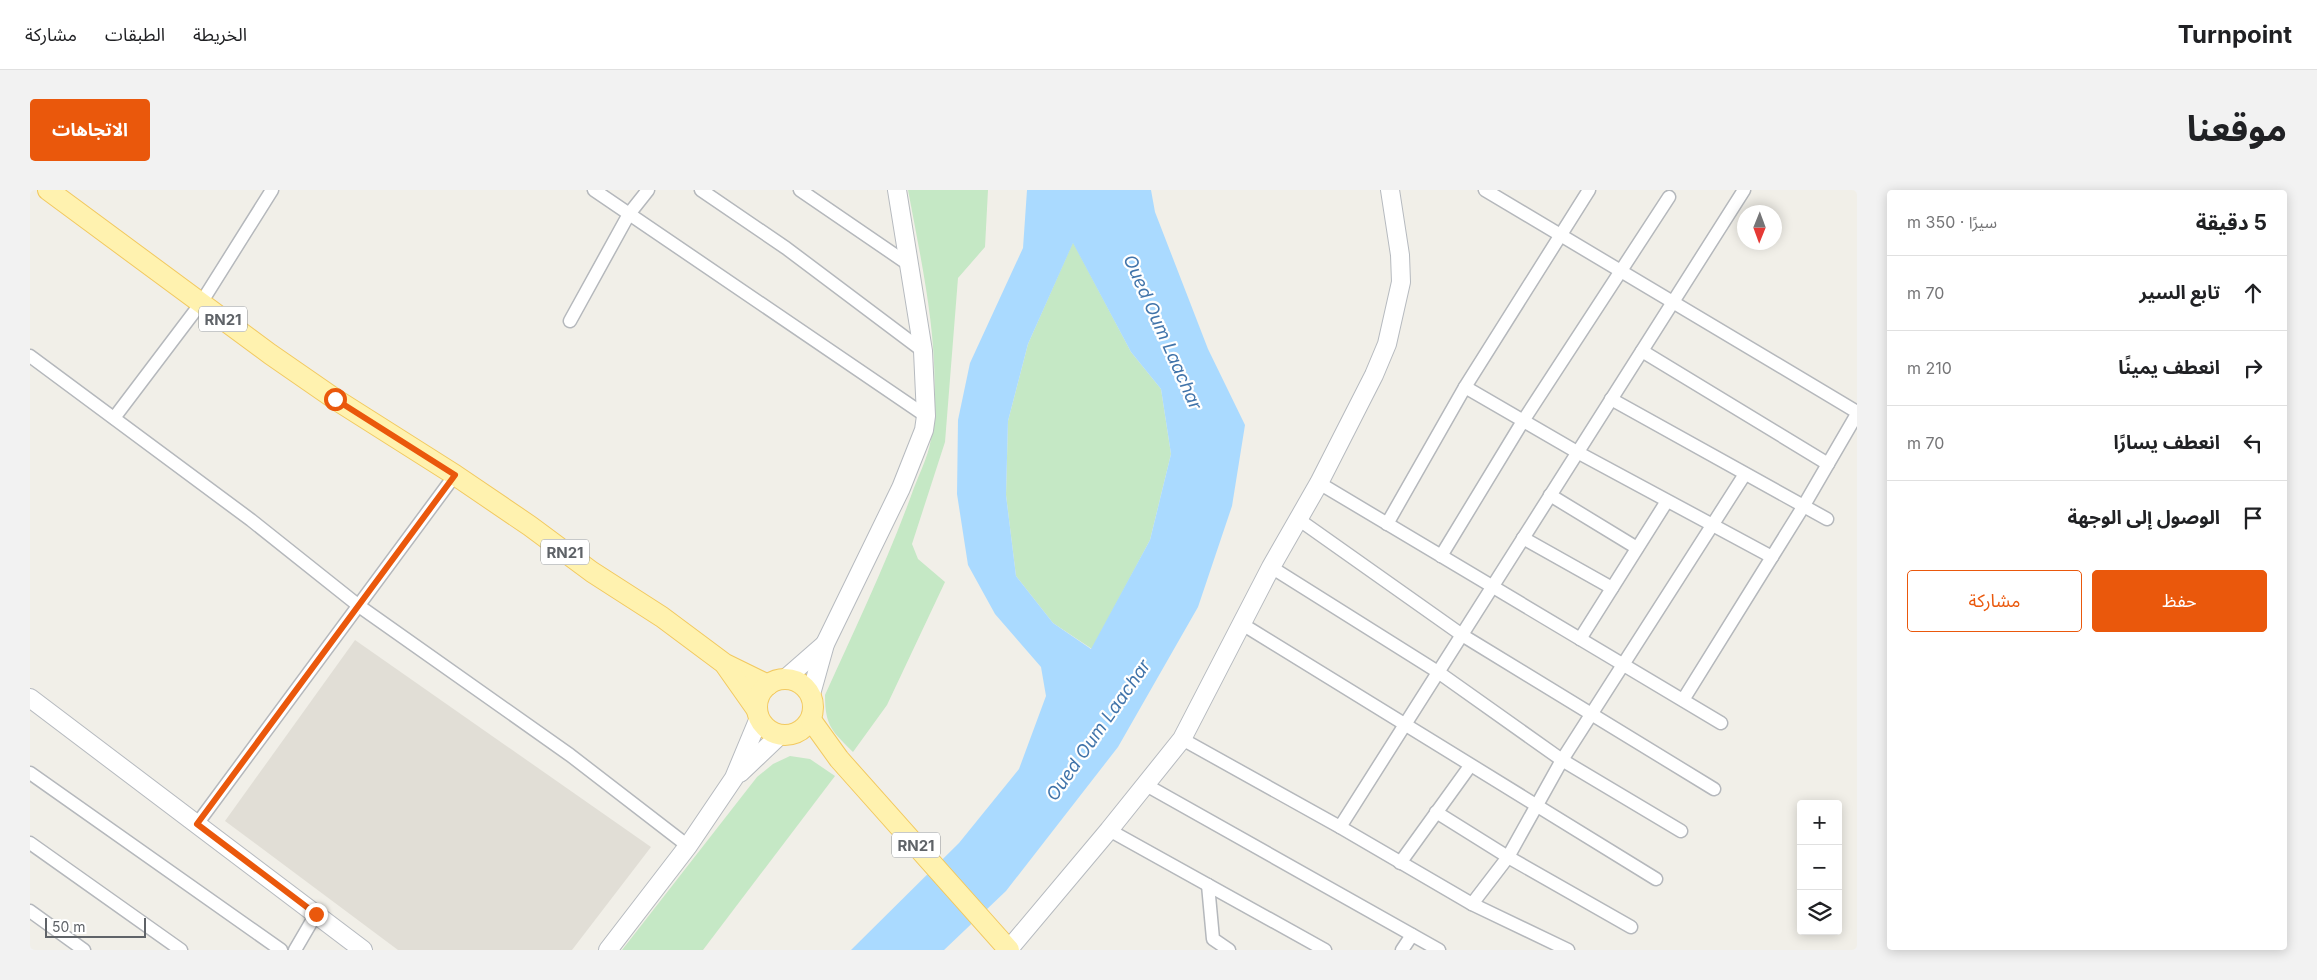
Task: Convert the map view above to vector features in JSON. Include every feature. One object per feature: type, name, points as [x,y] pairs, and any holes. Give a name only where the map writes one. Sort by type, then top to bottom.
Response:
[{"type":"main road","name":"RN21","points":[[48,190],[335,399],[455,475],[530,526],[592,572],[662,617],[725,664],[776,682],[800,683],[811,694]]},
{"type":"main road","name":"RN21","points":[[725,664],[767,729],[786,735],[839,759]]},
{"type":"main road","points":[[758,714],[759,696],[776,682]]},
{"type":"main road","points":[[786,735],[804,729],[811,720],[814,702],[811,694]]},
{"type":"main road","name":"RN21","points":[[811,720],[839,759],[1009,950]]},
{"type":"street","points":[[114,418],[201,303],[272,190]]},
{"type":"street","points":[[594,190],[926,416]]},
{"type":"street","points":[[570,321],[629,214],[648,190]]},
{"type":"street","points":[[701,190],[786,248],[923,351]]},
{"type":"street","points":[[800,190],[911,266]]},
{"type":"street","points":[[811,694],[825,644],[907,474],[924,430],[926,416],[923,351],[911,266],[897,190]]},
{"type":"street","points":[[1009,950],[1182,739],[1271,567],[1319,483],[1374,375],[1387,344],[1396,312],[1401,282],[1400,255],[1390,190]]},
{"type":"street","points":[[1485,190],[1857,413],[1803,507],[1683,700]]},
{"type":"street","points":[[1387,524],[1464,387],[1589,190]]},
{"type":"street","points":[[1340,826],[1744,190]]},
{"type":"street","points":[[1441,556],[1524,421],[1669,197]]},
{"type":"street","points":[[1642,351],[1828,464]]},
{"type":"street","points":[[30,356],[251,520],[359,606],[570,755],[688,846]]},
{"type":"street","points":[[1464,387],[1577,452],[1772,557]]},
{"type":"street","points":[[1611,399],[1827,519]]},
{"type":"street","points":[[1472,904],[1508,857],[1562,760],[1713,526],[1744,474]]},
{"type":"street","points":[[197,824],[455,475]]},
{"type":"street","points":[[1319,483],[1721,723]]},
{"type":"street","points":[[1550,495],[1637,548]]},
{"type":"street","points":[[1580,639],[1667,501]]},
{"type":"street","points":[[1298,519],[1462,635],[1714,789]]},
{"type":"street","points":[[1523,538],[1612,588]]},
{"type":"street","points":[[1271,567],[1438,672],[1562,760],[1681,831]]},
{"type":"street","points":[[1242,624],[1404,726],[1656,879]]},
{"type":"street","points":[[776,682],[825,644]]},
{"type":"street","points":[[30,698],[363,950]]},
{"type":"street","points":[[608,950],[688,846],[734,778],[758,714]]},
{"type":"street","points":[[734,778],[786,735]]},
{"type":"street","points":[[1182,739],[1340,826],[1472,904],[1568,950]]},
{"type":"street","points":[[1400,863],[1470,766]]},
{"type":"street","points":[[30,772],[281,950]]},
{"type":"street","points":[[1146,785],[1439,950]]},
{"type":"street","points":[[1436,812],[1508,857],[1632,927]]},
{"type":"street","points":[[1109,830],[1325,950]]},
{"type":"street","points":[[30,843],[181,950]]},
{"type":"street","points":[[1208,885],[1214,944],[1229,950]]},
{"type":"street","points":[[30,911],[84,950]]},
{"type":"street","points":[[294,950],[316,914]]},
{"type":"street","points":[[1402,950],[1412,935]]},
{"type":"shaded area","points":[[355,640],[651,847],[572,950],[398,950],[225,821]]},
{"type":"green space","points":[[908,190],[988,190],[985,247],[958,278],[945,442],[912,544],[918,559],[945,582],[887,705],[853,752],[835,733],[828,721],[825,695],[881,571],[925,461],[931,439],[935,376],[933,345],[920,251]]},
{"type":"green space","points":[[1073,242],[1131,352],[1161,389],[1171,454],[1150,540],[1092,649],[1053,623],[1016,576],[1006,495],[1008,421],[1028,344]]},
{"type":"green space","points":[[790,756],[810,759],[835,776],[703,950],[622,950],[757,777],[773,764]]},
{"type":"water","name":"Oued Oum Laachar","points":[[1027,190],[1151,190],[1155,212],[1208,349],[1245,425],[1232,506],[1198,607],[1118,747],[1006,891],[944,950],[851,950],[959,843],[1019,769],[1046,696],[1041,667],[995,614],[968,565],[957,494],[958,420],[970,363],[1023,248]],"holes":[[[1073,243],[1131,352],[1161,389],[1171,454],[1150,540],[1091,649],[1053,623],[1016,576],[1006,495],[1008,421],[1028,344]]]},
{"type":"route","points":[[316,914],[197,824],[455,475],[335,399]]}]
